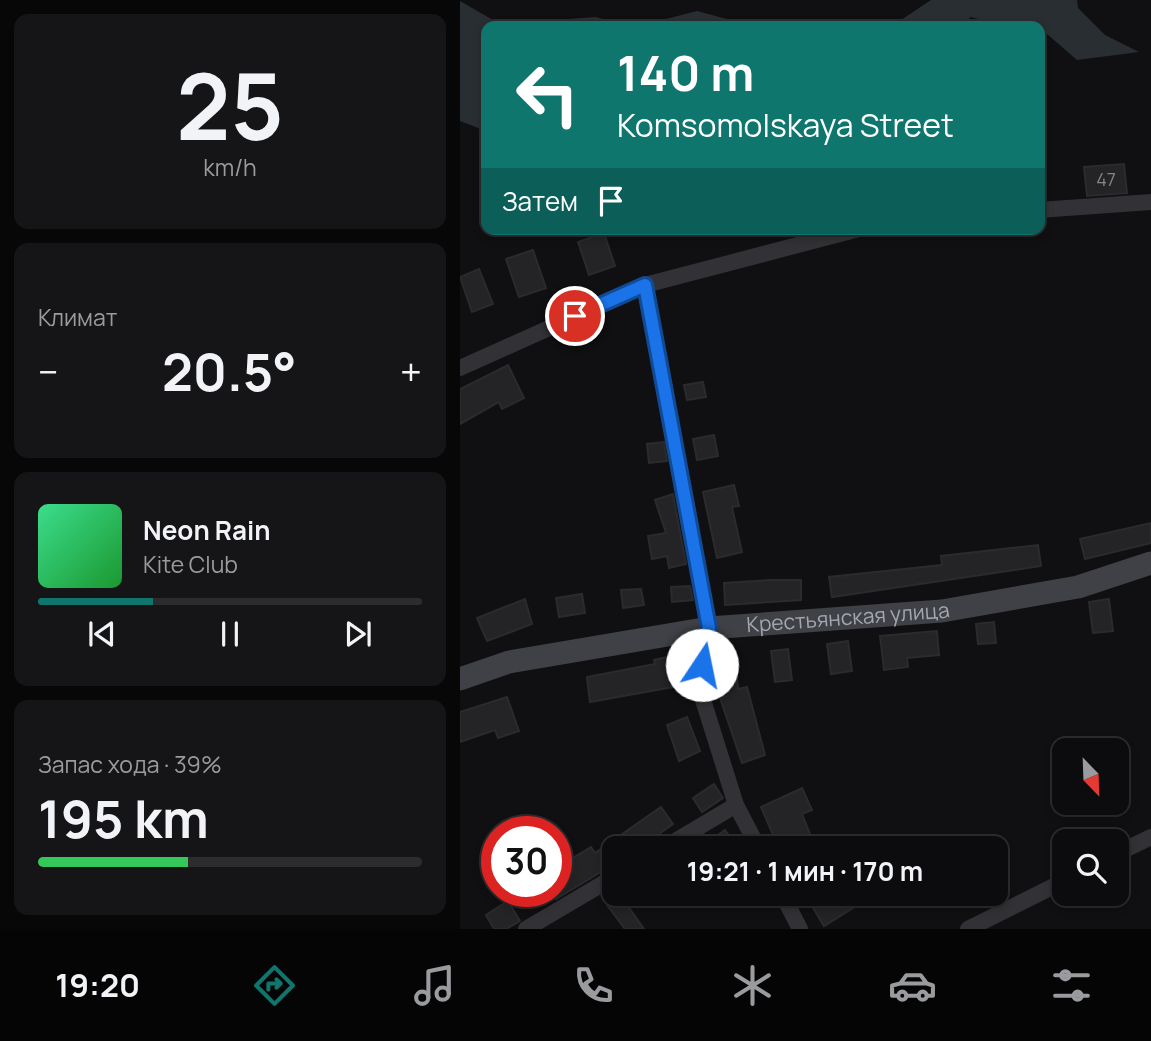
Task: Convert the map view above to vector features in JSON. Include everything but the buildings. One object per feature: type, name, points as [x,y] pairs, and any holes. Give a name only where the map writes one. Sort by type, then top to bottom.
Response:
[{"type":"street","points":[[1045,210],[1151,202]]},
{"type":"street","points":[[460,368],[645,285],[836,235]]},
{"type":"street","points":[[645,285],[709,628],[698,684],[736,805],[752,836]]},
{"type":"street","name":"Крестьянская улица","points":[[460,679],[509,662],[709,628],[942,611],[1078,587],[1151,563]]},
{"type":"street","points":[[684,836],[736,805]]},
{"type":"street","points":[[1129,848],[1151,837]]},
{"type":"street","points":[[526,929],[602,884]]},
{"type":"street","points":[[968,929],[1052,887]]},
{"type":"street","points":[[789,906],[801,929]]},
{"type":"shaded area","points":[[931,0],[1077,0],[1078,8],[1105,35],[1139,52],[1077,60],[1047,34],[1045,36],[1045,21],[987,21],[970,17],[969,21],[900,21]]},
{"type":"shaded area","points":[[460,1],[495,21],[481,21],[481,129],[460,121]]},
{"type":"shaded area","points":[[697,11],[734,21],[658,21]]},
{"type":"shaded area","points":[[596,17],[609,21],[541,21]]},
{"type":"route","points":[[575,316],[645,285],[709,628],[702,665]]}]
